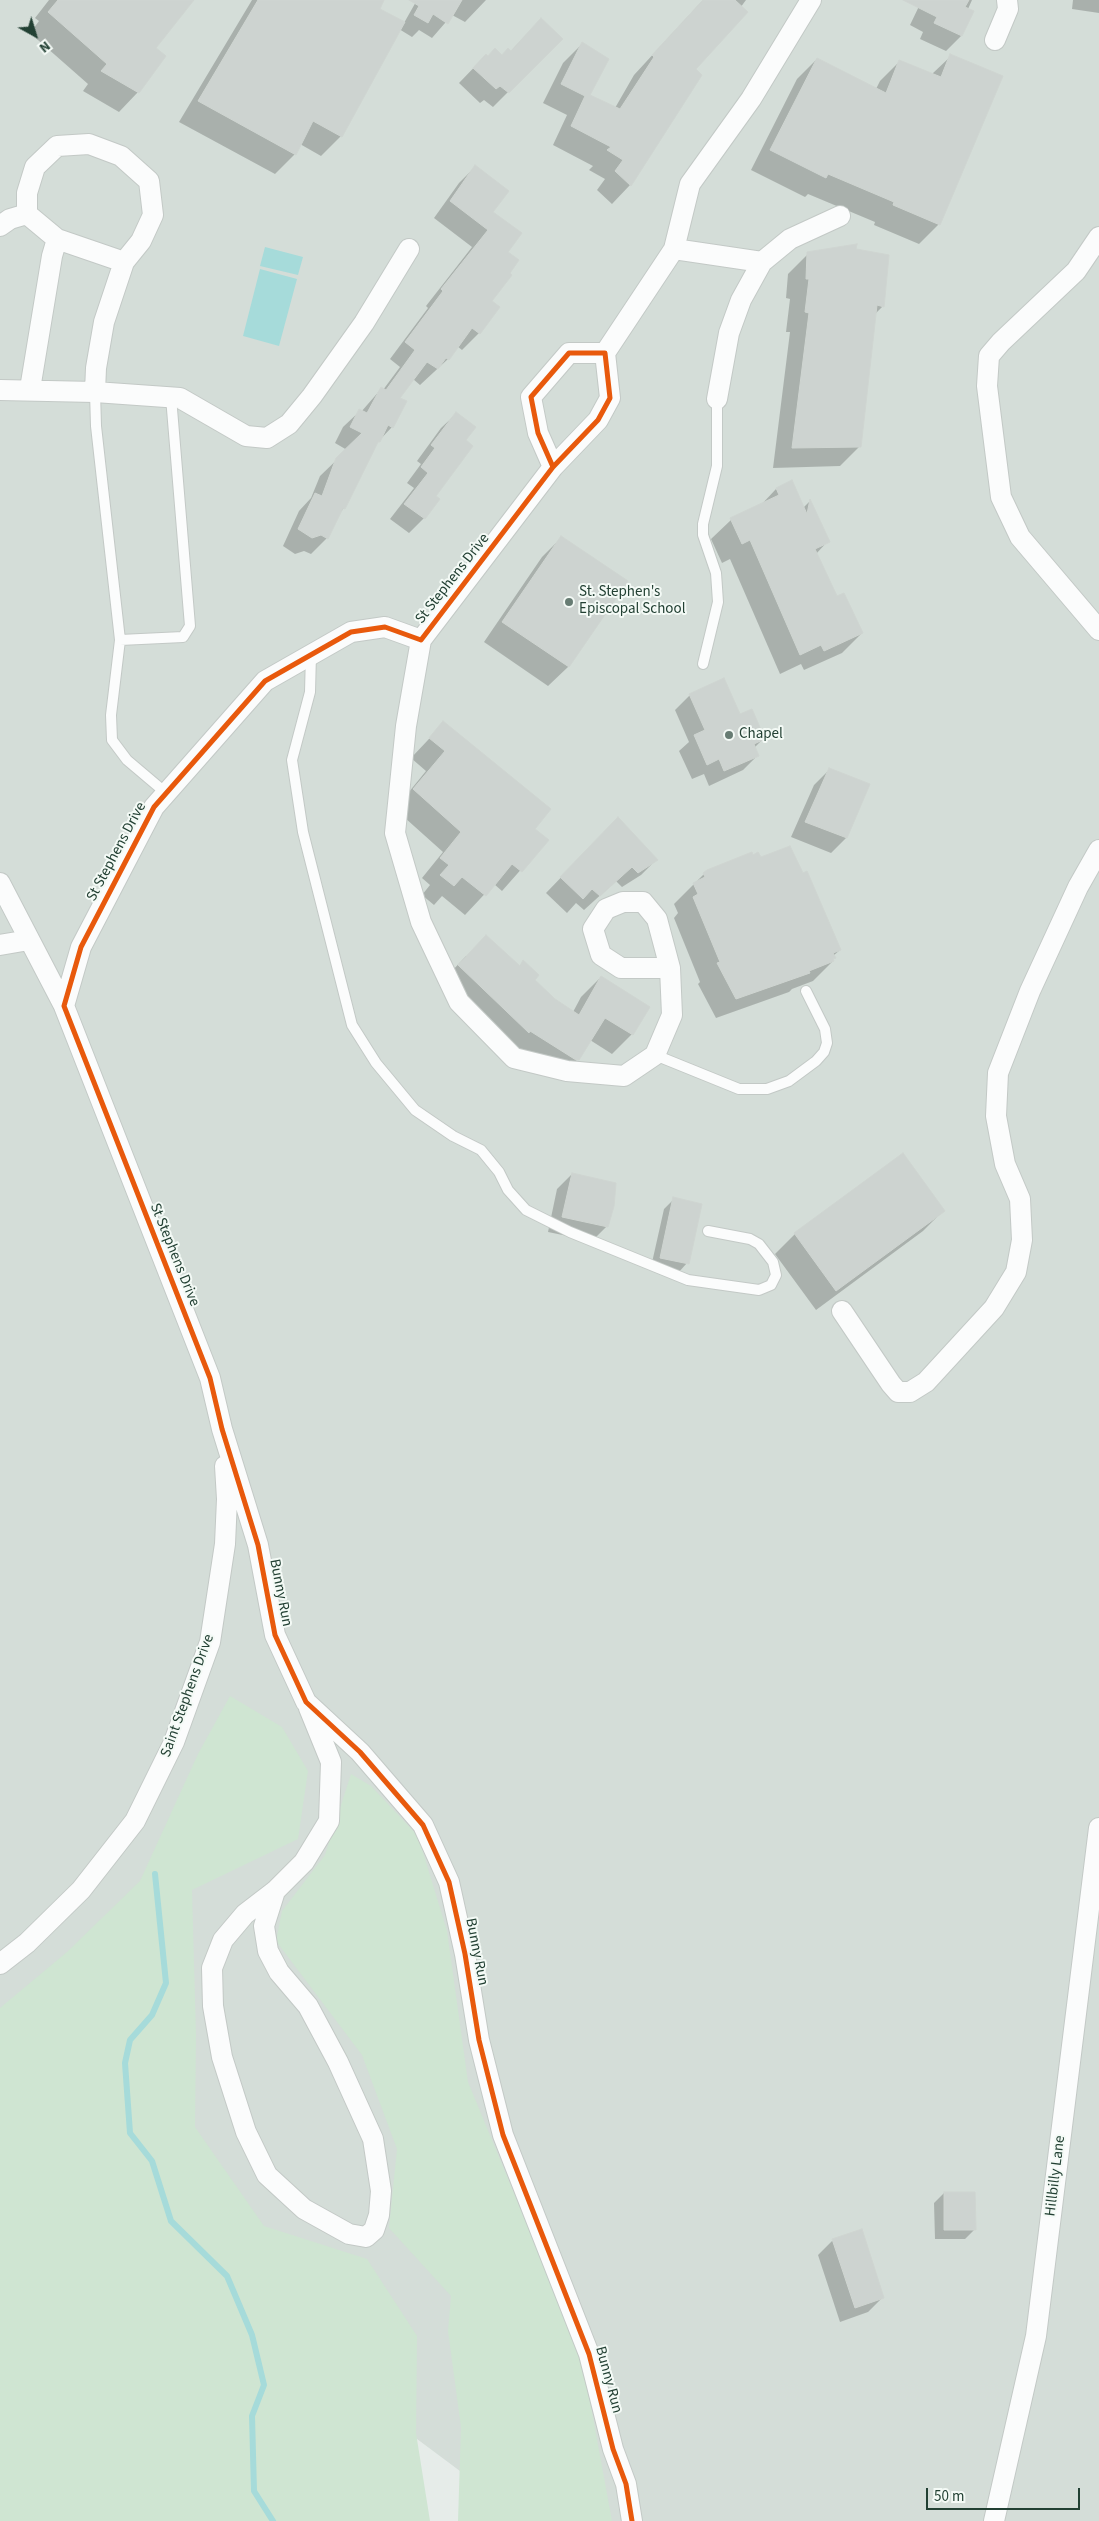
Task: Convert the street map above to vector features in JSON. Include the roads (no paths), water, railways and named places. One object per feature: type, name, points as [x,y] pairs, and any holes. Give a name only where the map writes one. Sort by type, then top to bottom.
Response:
[{"type":"street","points":[[553,467],[538,433],[531,397],[569,353],[605,353],[674,249],[690,184],[751,98],[811,0]]},
{"type":"street","points":[[995,40],[1008,9],[1007,0]]},
{"type":"street","points":[[27,214],[27,193],[35,167],[57,146],[89,144],[121,156],[149,182],[152,215],[141,241],[124,262],[104,322],[96,368],[95,392]]},
{"type":"street","points":[[0,226],[10,219],[27,214]]},
{"type":"street","points":[[27,214],[57,239],[124,262]]},
{"type":"street","points":[[717,399],[729,333],[741,300],[762,262],[790,239],[840,216]]},
{"type":"street","points":[[1099,238],[1076,271],[1001,342],[990,356],[987,386],[1001,497],[1020,537],[1099,630]]},
{"type":"street","points":[[30,389],[52,256],[57,239]]},
{"type":"street","points":[[0,390],[30,389],[180,398],[246,436],[267,438],[289,424],[312,396],[364,324],[408,249]]},
{"type":"street","points":[[674,249],[762,262]]},
{"type":"street","name":"St Stephens Drive","points":[[222,1429],[210,1378],[134,1190],[64,1006],[81,947],[154,807],[264,681],[351,632],[385,627],[421,640],[553,467],[598,420],[610,398],[605,353]]},
{"type":"street","points":[[421,640],[406,726],[394,833],[421,922],[459,1002],[514,1058],[567,1071],[624,1076],[655,1054],[672,1015],[670,968]]},
{"type":"street","points":[[842,1311],[891,1384],[898,1392],[910,1392],[926,1382],[994,1308],[1016,1272],[1022,1240],[1020,1199],[1005,1164],[996,1116],[998,1072],[1030,991],[1078,887],[1099,850]]},
{"type":"street","points":[[0,884],[64,1006]]},
{"type":"street","points":[[0,945],[29,940]]},
{"type":"street","name":"Bunny Run","points":[[222,1429],[258,1545],[275,1636],[306,1702],[360,1752],[423,1825],[449,1882],[465,1954],[479,2040],[503,2134],[590,2354],[613,2448],[626,2484],[632,2521]]},
{"type":"street","name":"Saint Stephens Drive","points":[[0,1964],[27,1944],[81,1890],[135,1821],[174,1742],[210,1642],[225,1544],[227,1499],[222,1429]]},
{"type":"street","points":[[275,1891],[264,1926],[268,1951],[279,1972],[308,2006],[338,2062],[373,2139],[381,2191],[379,2215],[374,2230],[366,2237],[349,2234],[304,2209],[267,2175],[246,2132],[222,2057],[213,2006],[212,1968],[223,1940],[245,1914],[275,1891],[304,1862],[329,1821],[331,1762],[306,1702]]},
{"type":"street","name":"Hillbilly Lane","points":[[994,2521],[1036,2336],[1099,1828]]},
{"type":"lane","points":[[95,392],[96,426],[120,640],[111,715],[112,740],[127,760],[166,793]]},
{"type":"lane","points":[[120,640],[182,637],[190,626],[170,397]]},
{"type":"lane","points":[[703,664],[718,602],[716,573],[703,536],[703,524],[716,466],[717,399]]},
{"type":"lane","points":[[311,653],[310,692],[292,760],[303,832],[352,1025],[376,1063],[415,1110],[453,1136],[481,1150],[499,1172],[508,1190],[526,1210],[570,1232],[688,1280],[759,1290],[771,1286],[776,1275],[773,1262],[759,1244],[750,1239],[708,1231]]},
{"type":"lane","points":[[655,1054],[739,1089],[768,1089],[789,1081],[816,1062],[824,1052],[827,1043],[824,1029],[806,991]]},
{"type":"water","points":[[265,247],[303,257],[298,275],[260,266]]},
{"type":"water","points":[[260,269],[297,279],[279,346],[243,336]]},
{"type":"waterway","points":[[155,1874],[166,1983],[152,2015],[130,2040],[125,2063],[130,2133],[152,2161],[171,2221],[227,2276],[252,2335],[264,2385],[252,2416],[254,2491],[273,2521]]},
{"type":"place","name":"St. Stephen's Episcopal School","points":[[569,602]]},
{"type":"place","name":"Chapel","points":[[729,735]]}]
